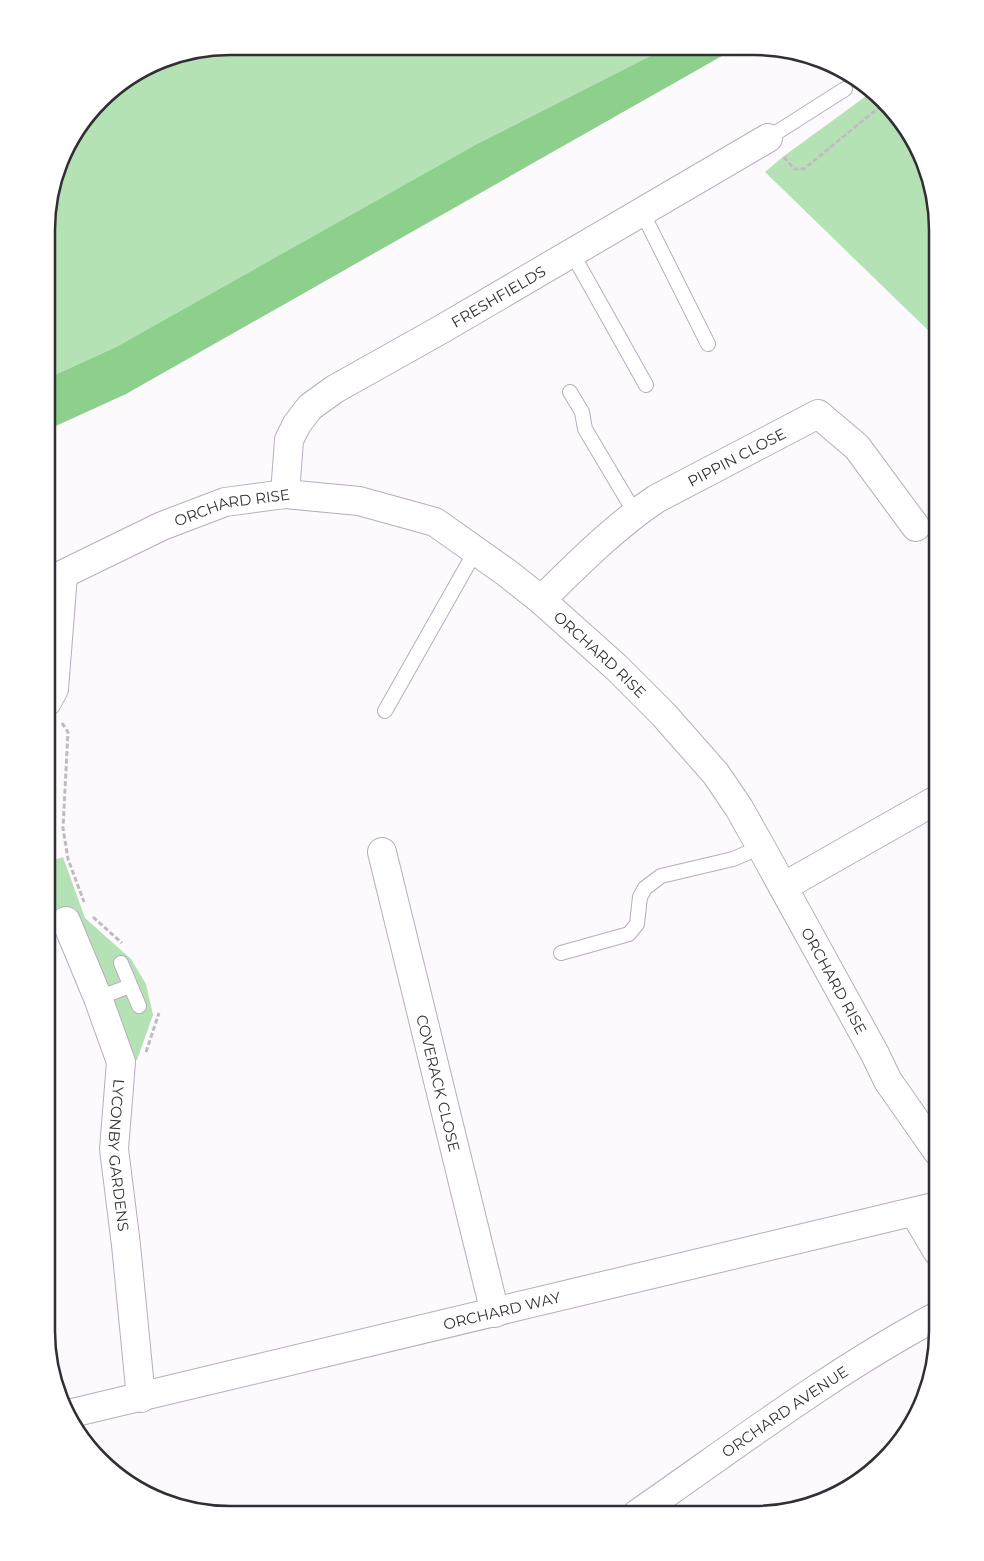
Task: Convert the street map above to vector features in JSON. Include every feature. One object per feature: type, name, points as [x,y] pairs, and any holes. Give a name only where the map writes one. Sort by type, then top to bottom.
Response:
[{"type":"street","name":"FRESHFIELDS","points":[[285,494],[289,440],[297,424],[310,407],[335,388],[442,330],[768,138]]},
{"type":"street","name":"PIPPIN CLOSE","points":[[541,600],[604,539],[635,513],[656,499],[818,414],[857,447],[916,527]]},
{"type":"street","name":"ORCHARD RISE","points":[[55,579],[162,526],[226,502],[285,494],[359,501],[435,522],[476,550],[541,600],[616,667],[664,714],[716,774],[739,808],[761,847],[888,1081],[929,1140]]},
{"type":"street","points":[[783,887],[929,803]]},
{"type":"street","name":"COVERACK CLOSE","points":[[382,852],[495,1313]]},
{"type":"street","name":"LYCONBY GARDENS","points":[[66,921],[98,998],[121,1062],[114,1149],[126,1245],[141,1398]]},
{"type":"street","name":"ORCHARD WAY","points":[[75,1412],[926,1209]]},
{"type":"street","name":"ORCHARD AVENUE","points":[[649,1506],[822,1387],[929,1321]]},
{"type":"lane","points":[[768,138],[845,88]]},
{"type":"lane","points":[[642,212],[708,344]]},
{"type":"lane","points":[[572,253],[646,385]]},
{"type":"lane","points":[[570,392],[582,412],[585,429],[635,513]]},
{"type":"lane","points":[[385,710],[476,550]]},
{"type":"lane","points":[[561,953],[629,934],[637,924],[640,897],[645,888],[661,876],[733,859],[761,847]]},
{"type":"lane","points":[[121,964],[139,1006]]},
{"type":"lane","points":[[98,998],[130,986]]},
{"type":"path","points":[[768,138],[794,169],[804,169],[880,108]]},
{"type":"path","points":[[55,713],[68,732],[63,828],[68,859],[87,911],[66,921]]},
{"type":"green space","points":[[652,55],[475,145],[116,347],[55,375],[56,207],[64,174],[78,142],[91,123],[115,98],[142,78],[174,64],[207,56]]},
{"type":"green space","points":[[652,55],[724,55],[126,394],[55,426],[55,375],[116,347],[475,145]]},
{"type":"green space","points":[[866,96],[893,123],[906,142],[916,163],[928,207],[929,331],[765,172]]},
{"type":"green space","points":[[63,857],[85,918],[131,959],[146,984],[153,1015],[137,1060],[129,1059],[111,997],[73,909],[55,917],[55,860]]}]
